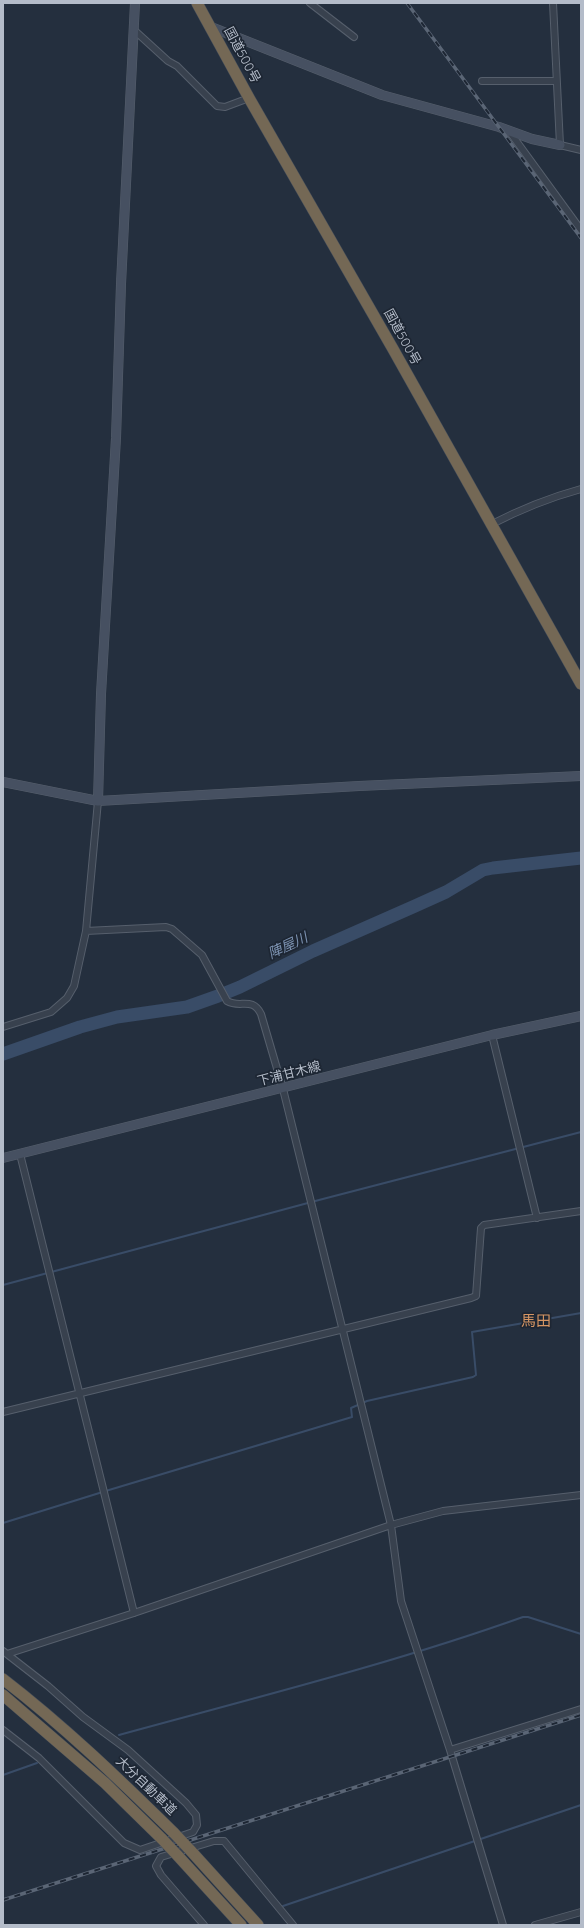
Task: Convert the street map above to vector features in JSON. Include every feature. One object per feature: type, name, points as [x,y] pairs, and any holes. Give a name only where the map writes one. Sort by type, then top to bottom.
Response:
[{"type":"highway","name":"国道500号","points":[[197,3],[249,98],[393,349],[490,525],[581,684]]},
{"type":"highway","name":"大分自動車道","points":[[3,1679],[108,1769],[174,1833],[258,1925]]},
{"type":"highway","name":"大分自動車道","points":[[3,1695],[105,1783],[162,1839],[241,1925]]},
{"type":"street","points":[[3,1027],[51,1012],[67,998],[74,986],[86,931],[98,801],[101,694],[116,438],[121,284],[135,3]]},
{"type":"street","points":[[310,3],[354,36]]},
{"type":"street","points":[[553,3],[560,145]]},
{"type":"street","points":[[211,27],[382,95],[532,139],[581,150]]},
{"type":"street","points":[[134,30],[168,61],[177,66],[218,106],[225,107],[249,98]]},
{"type":"street","points":[[482,81],[556,81]]},
{"type":"street","points":[[508,131],[581,230]]},
{"type":"street","points":[[490,525],[549,497],[581,489]]},
{"type":"street","points":[[3,782],[98,801],[581,776]]},
{"type":"street","points":[[86,931],[166,927],[172,929],[202,955],[222,989],[227,1001],[235,1004],[250,1003],[259,1009],[283,1089],[391,1525],[401,1601],[450,1750],[503,1925]]},
{"type":"street","name":"下浦甘木線","points":[[3,1158],[283,1089],[492,1035],[581,1016]]},
{"type":"street","points":[[492,1035],[538,1218]]},
{"type":"street","points":[[20,1154],[134,1613]]},
{"type":"street","points":[[3,1412],[471,1298],[476,1296],[481,1228],[484,1225],[581,1211]]},
{"type":"street","points":[[5,1652],[134,1613],[391,1525],[443,1511],[581,1495]]},
{"type":"street","points":[[3,1730],[39,1758],[124,1843],[131,1848],[140,1850],[193,1832],[197,1825],[196,1815],[186,1803],[140,1761],[83,1717],[48,1686],[5,1652]]},
{"type":"street","points":[[450,1750],[581,1708]]},
{"type":"street","points":[[204,1925],[161,1875],[156,1866],[161,1857],[214,1841],[224,1841],[293,1925]]},
{"type":"street","points":[[535,1925],[581,1912]]},
{"type":"waterway","name":"陣屋川","points":[[3,1054],[80,1027],[117,1017],[187,1007],[218,996],[240,987],[313,951],[446,892],[483,870],[581,858]]},
{"type":"waterway","points":[[3,1285],[319,1200],[581,1132]]},
{"type":"waterway","points":[[3,1523],[352,1417],[351,1408],[367,1401],[473,1377],[476,1375],[472,1332],[581,1313]]},
{"type":"waterway","points":[[119,1735],[373,1665],[523,1617],[528,1617],[581,1634]]},
{"type":"waterway","points":[[3,1775],[37,1763]]},
{"type":"waterway","points":[[283,1906],[581,1805]]},
{"type":"railway","points":[[407,3],[581,238]]},
{"type":"railway","points":[[3,1900],[581,1715]]},
{"type":"district","name":"馬田","points":[[536,1321]]}]
